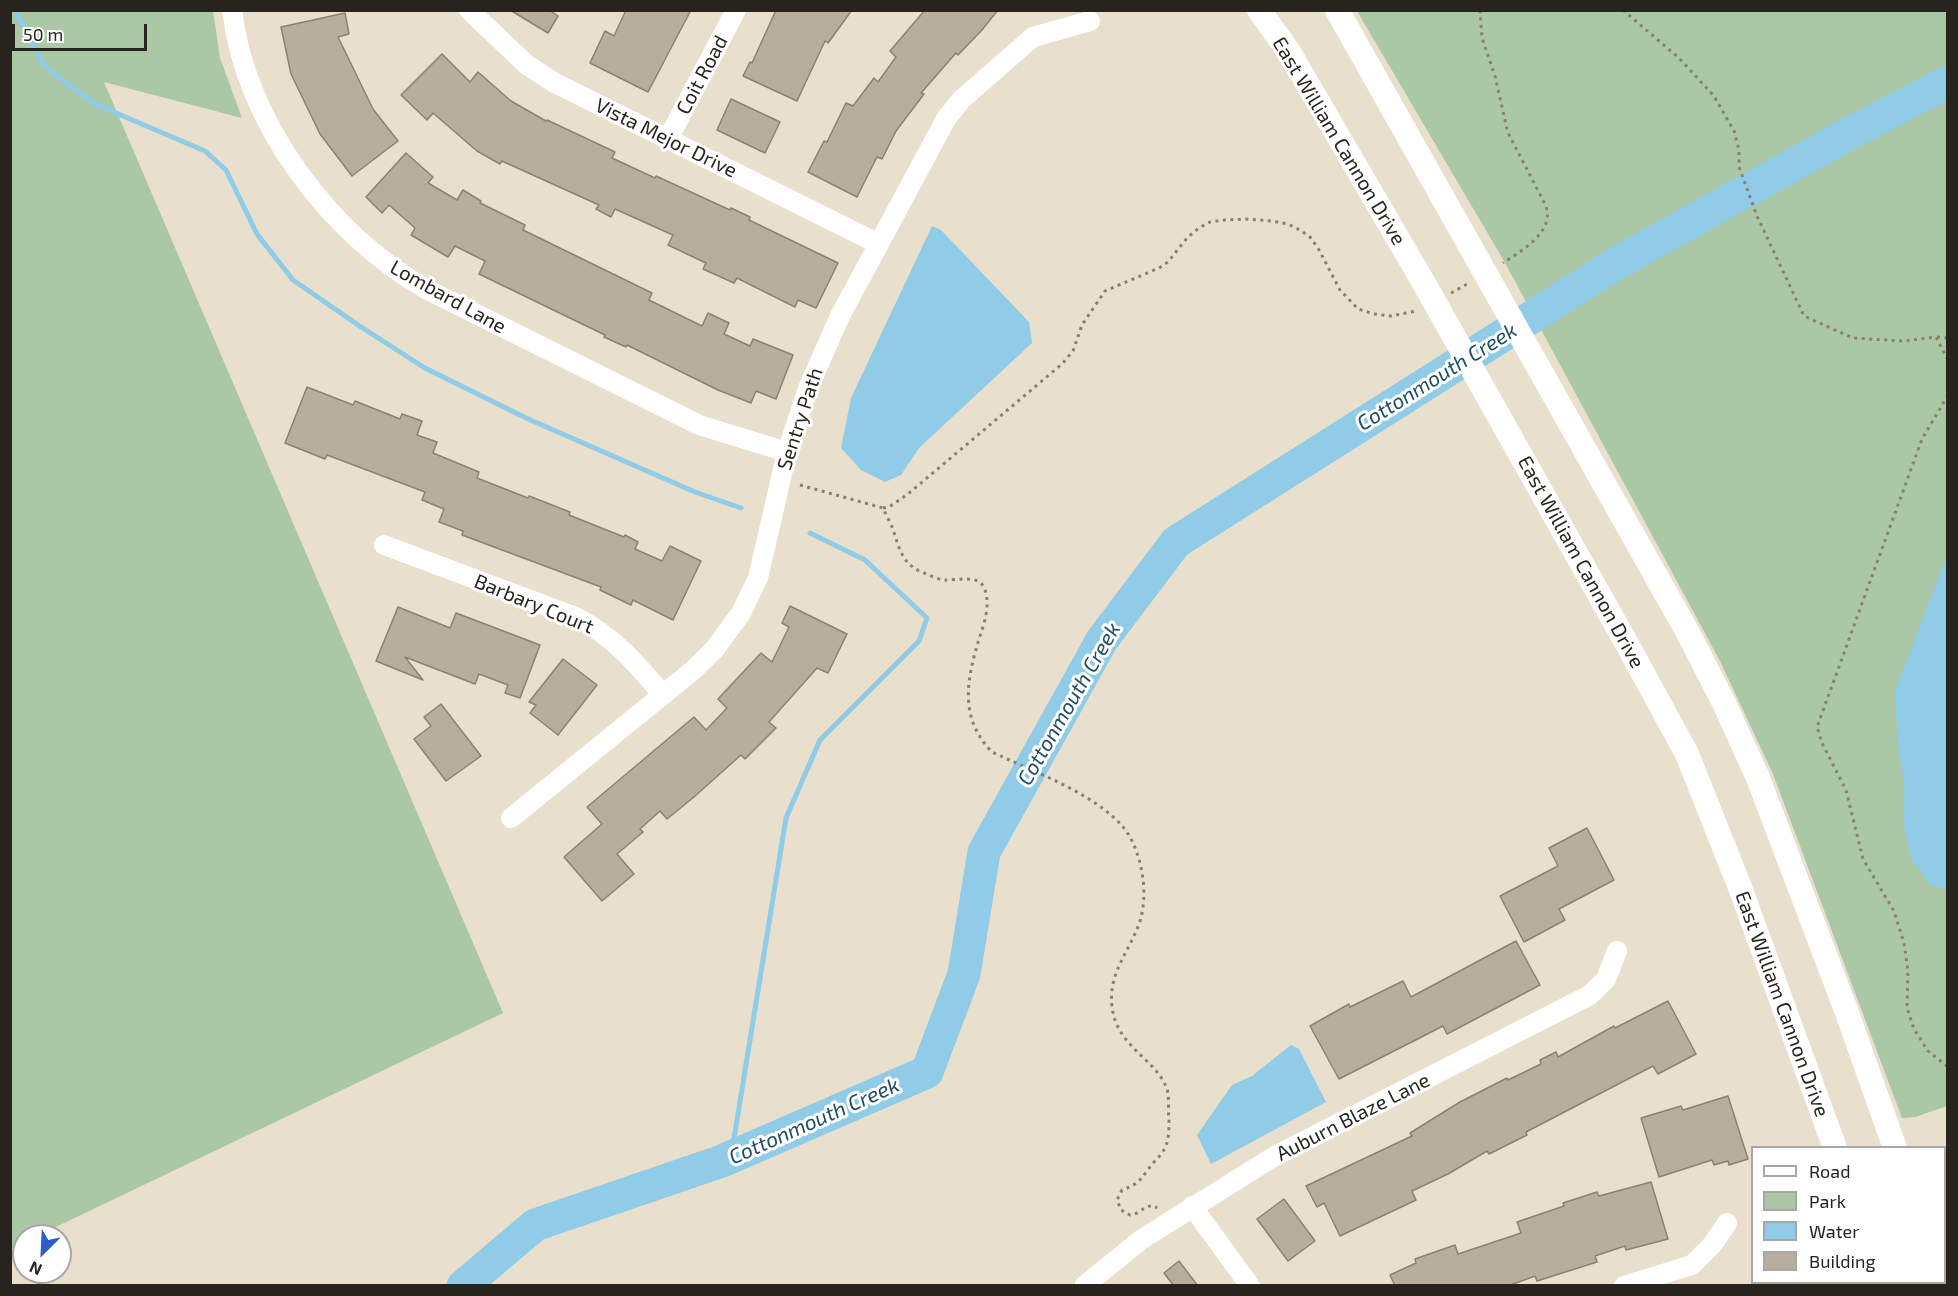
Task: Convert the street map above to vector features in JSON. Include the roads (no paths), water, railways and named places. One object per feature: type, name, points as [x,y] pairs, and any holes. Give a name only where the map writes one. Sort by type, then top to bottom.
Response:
[{"type":"street","name":"Lombard Lane","points":[[232,10],[243,66],[274,134],[319,201],[354,237],[394,270],[426,289],[699,425],[787,452]]},
{"type":"street","name":"Vista Mejor Drive","points":[[469,10],[527,65],[546,77],[879,244]]},
{"type":"street","name":"Coit Road","points":[[668,139],[736,10]]},
{"type":"street","name":"East William Cannon Drive","points":[[1259,10],[1289,52],[1432,296],[1687,754],[1741,890],[1834,1146]]},
{"type":"street","points":[[1337,10],[1687,632],[1724,703],[1758,778],[1846,1010],[1894,1146]]},
{"type":"street","name":"Sentry Path","points":[[511,818],[691,672],[714,650],[741,613],[758,578],[787,452],[816,369],[840,316],[946,119],[961,100],[1034,37],[1090,21]]},
{"type":"street","name":"Barbary Court","points":[[384,545],[576,617],[599,629],[628,654],[663,695]]},
{"type":"street","name":"Auburn Blaze Lane","points":[[1084,1286],[1142,1239],[1275,1156],[1590,995],[1606,979],[1617,951]]},
{"type":"street","points":[[1846,1010],[1872,1108],[1879,1146]]},
{"type":"street","points":[[1192,1206],[1250,1286]]},
{"type":"street","points":[[1624,1286],[1692,1265],[1713,1244],[1727,1223]]},
{"type":"water","points":[[932,226],[941,230],[1029,322],[1032,343],[919,448],[901,475],[885,482],[861,470],[841,448],[851,398]]},
{"type":"water","points":[[1947,555],[1948,889],[1932,886],[1912,861],[1904,826],[1903,776],[1895,692]]},
{"type":"water","points":[[1291,1045],[1299,1049],[1326,1102],[1211,1164],[1197,1135],[1232,1085],[1252,1076]]},
{"type":"waterway","points":[[15,10],[44,66],[95,104],[205,151],[226,170],[257,234],[293,280],[361,327],[425,368],[526,418],[695,492],[741,508]]},
{"type":"waterway","name":"Cottonmouth Creek","points":[[463,1286],[535,1225],[722,1161],[927,1072],[964,974],[984,852],[1102,640],[1176,542],[1617,263],[1843,137],[1948,82]]},
{"type":"waterway","points":[[731,1157],[786,818],[820,740],[919,641],[927,618],[865,560],[810,533]]}]
